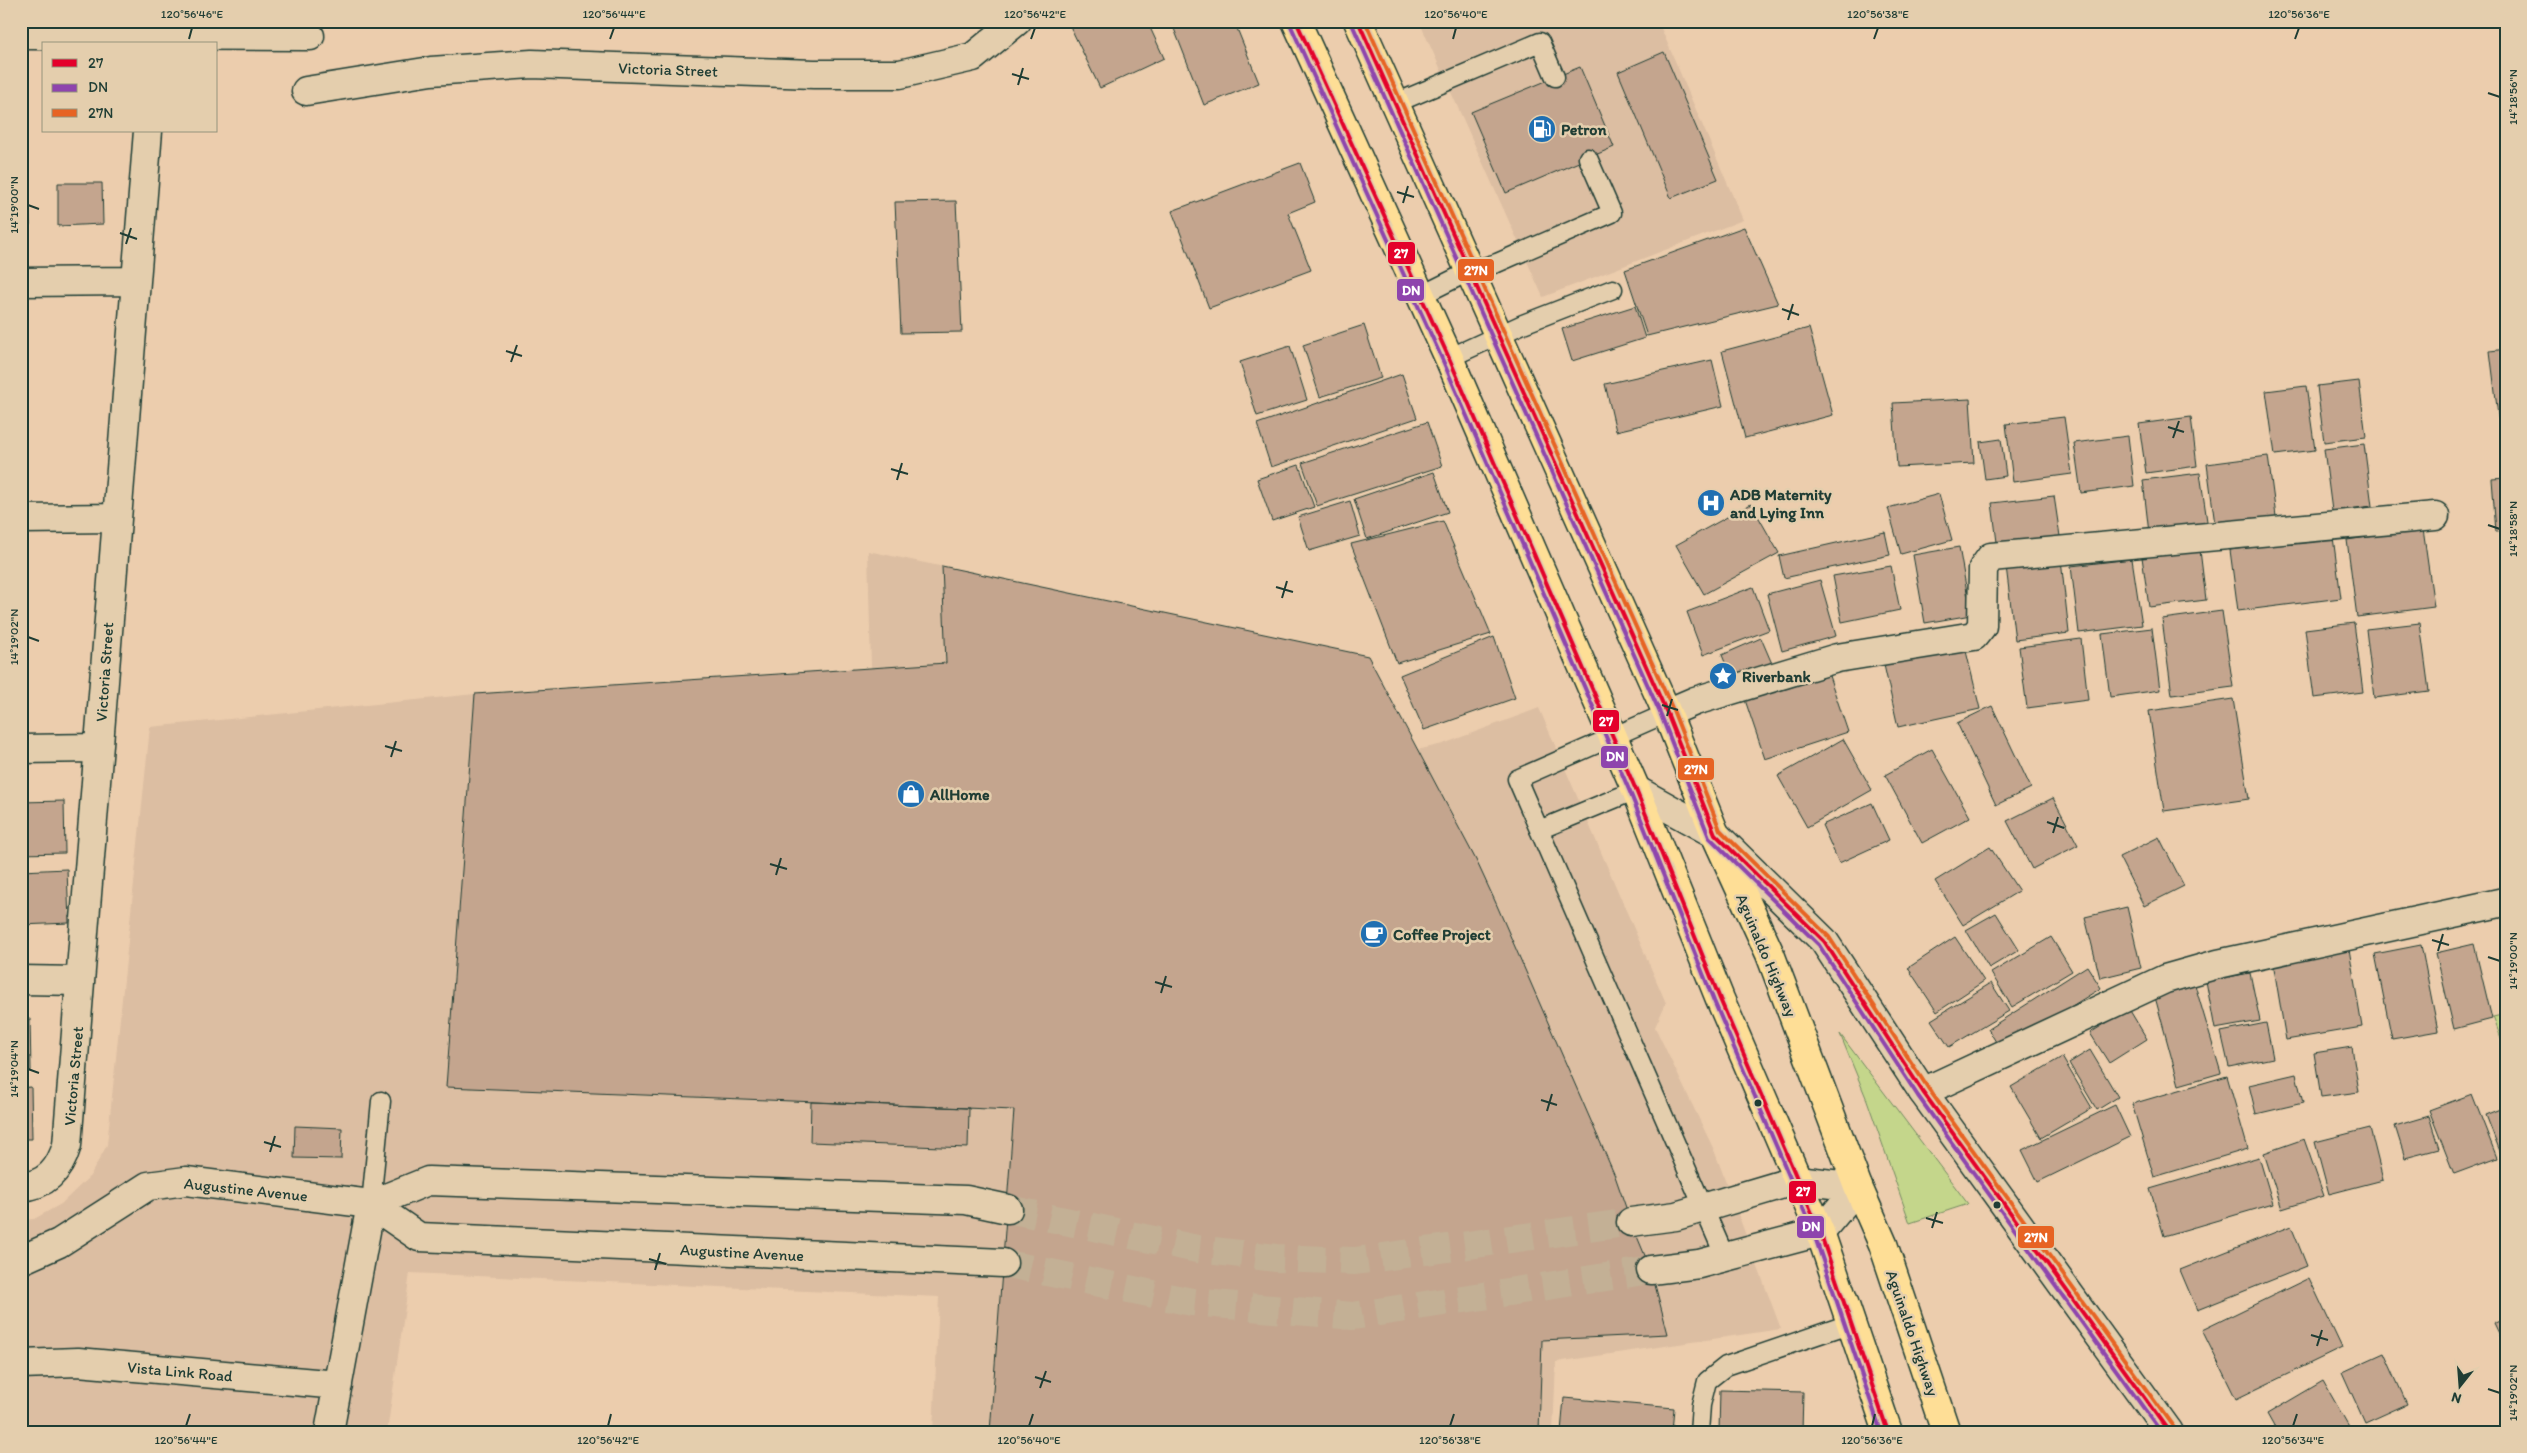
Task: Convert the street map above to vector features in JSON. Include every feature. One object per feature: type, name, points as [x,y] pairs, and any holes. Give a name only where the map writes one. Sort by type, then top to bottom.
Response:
[{"type":"highway","points":[[1296,21],[1449,358],[1636,790],[1820,1232],[1888,1432]]},
{"type":"highway","name":"Aguinaldo Highway","points":[[1358,21],[1500,334],[1667,713],[1714,834],[1770,954],[1858,1187],[1883,1244],[1946,1432]]},
{"type":"street","name":"Victoria Street","points":[[306,91],[431,71],[532,64],[814,74],[900,74],[973,56],[1017,21]]},
{"type":"street","points":[[21,35],[156,39],[310,36]]},
{"type":"street","name":"Victoria Street","points":[[21,1187],[34,1186],[50,1176],[62,1162],[67,1145],[148,132]]},
{"type":"street","points":[[21,282],[135,281]]},
{"type":"street","points":[[1667,713],[1694,701],[1838,658],[1974,636],[1982,626],[1983,568],[1991,558],[2435,516]]},
{"type":"street","points":[[21,519],[116,518]]},
{"type":"street","points":[[21,749],[98,748]]},
{"type":"street","points":[[1636,790],[1714,834],[1824,941],[1923,1092],[2169,1432]]},
{"type":"street","points":[[1923,1092],[2166,979],[2218,964],[2504,902]]},
{"type":"street","points":[[21,980],[80,981]]},
{"type":"street","points":[[1631,1222],[1676,1216],[1797,1180],[1858,1187]]},
{"type":"street","name":"Augustine Avenue","points":[[21,1260],[59,1243],[148,1186],[186,1181],[371,1204],[419,1237],[1003,1263]]},
{"type":"street","name":"Augustine Avenue","points":[[371,1204],[428,1181],[966,1200],[1008,1209]]},
{"type":"street","points":[[1651,1270],[1699,1264],[1820,1232],[1858,1187]]},
{"type":"street","points":[[329,1432],[371,1204]]},
{"type":"street","name":"Vista Link Road","points":[[21,1364],[78,1362],[338,1385]]},
{"type":"lane","points":[[1396,103],[1540,42],[1554,77]]},
{"type":"lane","points":[[1420,296],[1470,270],[1497,263],[1612,213],[1588,158]]},
{"type":"lane","points":[[1449,358],[1500,334],[1614,289]]},
{"type":"lane","points":[[1667,713],[1517,779],[1725,1257]]},
{"type":"lane","points":[[1539,830],[1636,790]]},
{"type":"lane","points":[[371,1204],[381,1101]]},
{"type":"lane","points":[[1699,1432],[1701,1405],[1707,1381],[1726,1366],[1852,1323]]},
{"type":"shaded area","points":[[1419,21],[1658,21],[1743,220],[1543,297]]},
{"type":"shaded area","points":[[868,551],[1368,656],[1417,750],[1443,744],[1539,708],[1666,1003],[1655,1027],[1714,1150],[1781,1329],[1556,1362],[1553,1432],[933,1432],[939,1297],[410,1273],[387,1432],[21,1432],[21,1220],[34,1219],[61,1204],[90,1176],[107,1145],[150,727],[475,694],[871,668]]},
{"type":"green space","points":[[2506,1014],[2506,1051],[2493,1017]]},
{"type":"green space","points":[[1840,1034],[1968,1204],[1910,1223],[1867,1100]]},
{"type":"building","points":[[1081,21],[1147,21],[1164,58],[1100,88],[1070,26]]},
{"type":"building","points":[[1171,21],[1234,21],[1259,83],[1204,105]]},
{"type":"building","points":[[1664,52],[1718,179],[1671,198],[1618,72]]},
{"type":"building","name":"Petron","points":[[1580,67],[1614,147],[1506,193],[1471,112]]},
{"type":"building","points":[[1300,163],[1315,202],[1288,213],[1311,270],[1209,308],[1172,211]]},
{"type":"building","points":[[58,183],[102,183],[103,224],[58,226]]},
{"type":"building","points":[[21,185],[29,185],[30,225],[21,226]]},
{"type":"building","points":[[956,201],[962,332],[901,333],[895,202]]},
{"type":"building","points":[[1744,227],[1778,304],[1647,336],[1625,270]]},
{"type":"building","points":[[1635,306],[1645,338],[1572,361],[1562,329]]},
{"type":"building","points":[[1364,325],[1381,378],[1320,397],[1303,345]]},
{"type":"building","points":[[1809,328],[1833,415],[1745,438],[1722,351]]},
{"type":"building","points":[[1290,346],[1307,400],[1257,416],[1240,362]]},
{"type":"building","points":[[2506,349],[2506,472],[2505,472],[2490,351]]},
{"type":"building","points":[[1712,360],[1723,406],[1616,431],[1605,384]]},
{"type":"building","points":[[1402,374],[1417,418],[1271,467],[1257,424]]},
{"type":"building","points":[[2359,381],[2366,437],[2324,442],[2317,386]]},
{"type":"building","points":[[2306,386],[2315,450],[2275,455],[2266,391]]},
{"type":"building","points":[[1970,399],[1974,463],[1897,467],[1893,403]]},
{"type":"building","points":[[2064,417],[2072,474],[2013,482],[2006,424]]},
{"type":"building","points":[[2191,417],[2197,466],[2146,473],[2139,424]]},
{"type":"building","points":[[1427,422],[1442,466],[1317,506],[1302,463]]},
{"type":"building","points":[[2128,436],[2134,486],[2081,493],[2074,443]]},
{"type":"building","points":[[2001,439],[2006,476],[1985,479],[1980,442]]},
{"type":"building","points":[[2364,444],[2372,506],[2332,511],[2324,449]]},
{"type":"building","points":[[2268,456],[2277,524],[2216,532],[2207,464]]},
{"type":"building","points":[[1299,465],[1314,507],[1272,521],[1257,479]]},
{"type":"building","points":[[1434,472],[1448,512],[1367,539],[1354,499]]},
{"type":"building","points":[[2200,473],[2209,535],[2150,542],[2143,480]]},
{"type":"building","points":[[2506,478],[2506,531],[2496,532],[2492,479]]},
{"type":"building","points":[[1939,494],[1952,540],[1901,554],[1888,508]]},
{"type":"building","points":[[2054,496],[2061,543],[1998,550],[1992,503]]},
{"type":"building","points":[[1350,501],[1360,536],[1309,551],[1298,517]]},
{"type":"building","points":[[1751,504],[1779,553],[1704,594],[1676,545]]},
{"type":"building","points":[[1443,521],[1491,634],[1397,663],[1351,544]]},
{"type":"building","points":[[2423,529],[2434,607],[2357,617],[2347,540]]},
{"type":"building","points":[[1885,532],[1890,555],[1784,578],[1779,556]]},
{"type":"building","points":[[2333,537],[2341,598],[2238,611],[2230,550]]},
{"type":"building","points":[[1959,547],[1971,615],[1925,623],[1913,555]]},
{"type":"building","points":[[2200,550],[2206,600],[2149,607],[2142,557]]},
{"type":"building","points":[[2132,559],[2142,625],[2079,633],[2071,566]]},
{"type":"building","points":[[2061,560],[2069,633],[2015,640],[2006,566]]},
{"type":"building","points":[[942,566],[1368,656],[1476,860],[1495,901],[1615,1176],[1631,1222],[1651,1270],[1668,1334],[1542,1340],[1539,1432],[990,1432],[1014,1110],[446,1087],[475,694],[946,663]]},
{"type":"building","points":[[1891,566],[1900,610],[1842,622],[1833,576]]},
{"type":"building","points":[[1820,580],[1836,636],[1782,651],[1767,594]]},
{"type":"building","points":[[1753,587],[1769,630],[1703,655],[1687,612]]},
{"type":"building","points":[[2222,611],[2233,687],[2172,695],[2162,619]]},
{"type":"building","points":[[2354,623],[2363,692],[2314,698],[2305,629]]},
{"type":"building","points":[[2420,623],[2429,691],[2374,698],[2366,629]]},
{"type":"building","points":[[2152,628],[2160,690],[2110,697],[2102,634]]},
{"type":"building","points":[[1494,637],[1515,698],[1424,730],[1400,675]]},
{"type":"building","points":[[1761,638],[1773,666],[1733,682],[1722,655]]},
{"type":"building","points":[[2081,639],[2088,700],[2027,708],[2019,647]]},
{"type":"building","points":[[1965,647],[1980,709],[1898,727],[1884,665]]},
{"type":"building","points":[[1826,667],[1848,732],[1765,759],[1743,694]]},
{"type":"building","points":[[2233,699],[2249,799],[2164,811],[2149,711]]},
{"type":"building","points":[[1992,706],[2031,788],[1996,805],[1957,723]]},
{"type":"building","points":[[1843,739],[1872,790],[1807,827],[1778,776]]},
{"type":"building","points":[[1932,749],[1970,817],[1922,843],[1885,775]]},
{"type":"building","points":[[2053,798],[2078,845],[2032,869],[2007,821]]},
{"type":"building","points":[[64,801],[65,853],[21,854],[21,802]]},
{"type":"building","points":[[1872,803],[1889,840],[1839,863],[1822,825]]},
{"type":"building","points":[[2159,837],[2184,886],[2144,906],[2119,857]]},
{"type":"building","points":[[1990,847],[2019,891],[1963,925],[1935,881]]},
{"type":"building","points":[[67,869],[69,923],[21,925],[21,871]]},
{"type":"building","points":[[2127,907],[2141,968],[2100,978],[2085,917]]},
{"type":"building","points":[[1996,913],[2019,950],[1989,968],[1966,930]]},
{"type":"building","points":[[1955,937],[1984,981],[1937,1012],[1908,968]]},
{"type":"building","points":[[2051,937],[2072,971],[2012,1007],[1991,973]]},
{"type":"building","points":[[2474,944],[2492,1019],[2454,1029],[2436,953]]},
{"type":"building","points":[[2421,945],[2438,1031],[2392,1039],[2375,954]]},
{"type":"building","points":[[2349,949],[2362,1027],[2286,1040],[2273,962]]},
{"type":"building","points":[[2087,966],[2101,988],[2001,1050],[1988,1029]]},
{"type":"building","points":[[2250,973],[2260,1021],[2215,1029],[2206,981]]},
{"type":"building","points":[[1991,983],[2009,1011],[1949,1047],[1931,1020]]},
{"type":"building","points":[[2195,985],[2221,1073],[2179,1085],[2155,997]]},
{"type":"building","points":[[2129,1009],[2147,1039],[2109,1063],[2090,1033]]},
{"type":"building","points":[[21,1019],[30,1019],[31,1071],[21,1071]]},
{"type":"building","points":[[2266,1023],[2273,1058],[2229,1067],[2221,1032]]},
{"type":"building","points":[[2352,1047],[2359,1092],[2321,1097],[2314,1053]]},
{"type":"building","points":[[2090,1050],[2118,1097],[2097,1110],[2069,1063]]},
{"type":"building","points":[[2062,1057],[2092,1108],[2041,1138],[2011,1087]]},
{"type":"building","points":[[2296,1074],[2303,1103],[2256,1114],[2249,1085]]},
{"type":"building","points":[[2227,1076],[2248,1149],[2154,1177],[2132,1104]]},
{"type":"building","points":[[31,1087],[32,1139],[21,1139],[21,1088]]},
{"type":"building","points":[[2472,1094],[2497,1158],[2454,1174],[2429,1110]]},
{"type":"building","points":[[811,1102],[969,1108],[968,1148],[810,1142]]},
{"type":"building","points":[[2115,1105],[2130,1137],[2038,1182],[2022,1150]]},
{"type":"building","points":[[2506,1107],[2506,1167],[2486,1115]]},
{"type":"building","points":[[2429,1116],[2439,1149],[2405,1158],[2395,1126]]},
{"type":"building","points":[[295,1126],[342,1128],[341,1159],[294,1158]]},
{"type":"building","points":[[2370,1128],[2383,1180],[2329,1194],[2315,1142]]},
{"type":"building","points":[[2304,1139],[2324,1196],[2282,1209],[2264,1153]]},
{"type":"building","points":[[2259,1157],[2273,1204],[2164,1236],[2150,1189]]},
{"type":"building","points":[[2291,1226],[2307,1266],[2197,1310],[2180,1270]]},
{"type":"building","points":[[2309,1278],[2342,1348],[2236,1399],[2202,1330]]},
{"type":"building","points":[[2506,1317],[2506,1350],[2493,1323]]},
{"type":"building","points":[[2384,1353],[2407,1404],[2365,1423],[2342,1372]]},
{"type":"building","points":[[2323,1381],[2351,1430],[2347,1432],[2277,1432],[2267,1414]]},
{"type":"building","points":[[1720,1390],[1803,1392],[1802,1432],[1719,1432]]},
{"type":"building","points":[[1564,1398],[1674,1408],[1672,1432],[1561,1432]]},
{"type":"tunnel","points":[[1008,1209],[1197,1249],[1276,1258],[1355,1261],[1631,1222]]},
{"type":"tunnel","points":[[1003,1263],[1192,1302],[1353,1316],[1651,1270]]},
{"type":"transit line","name":"27","points":[[1296,21],[1449,358],[1636,790],[1720,999],[1820,1232],[1888,1432]]},
{"type":"transit line","name":"27","points":[[1358,21],[1667,713],[1715,834],[1824,941],[1923,1092],[2169,1432]]},
{"type":"transit line","name":"27N","points":[[1365,21],[1673,710],[1720,830],[1829,937],[1928,1088],[2174,1428]]},
{"type":"transit line","name":"DN","points":[[1290,24],[1443,361],[1630,792],[1714,1001],[1814,1234],[1881,1432]]},
{"type":"transit line","name":"DN","points":[[1352,24],[1661,715],[1709,837],[1819,945],[1918,1096],[2161,1432]]},
{"type":"place","name":"Petron","points":[[1542,129]]},
{"type":"place","name":"ADB Maternity and Lying Inn","points":[[1711,503]]},
{"type":"place","name":"Riverbank","points":[[1723,676]]},
{"type":"place","name":"AllHome","points":[[911,794]]},
{"type":"place","name":"Coffee Project","points":[[1374,934]]}]
